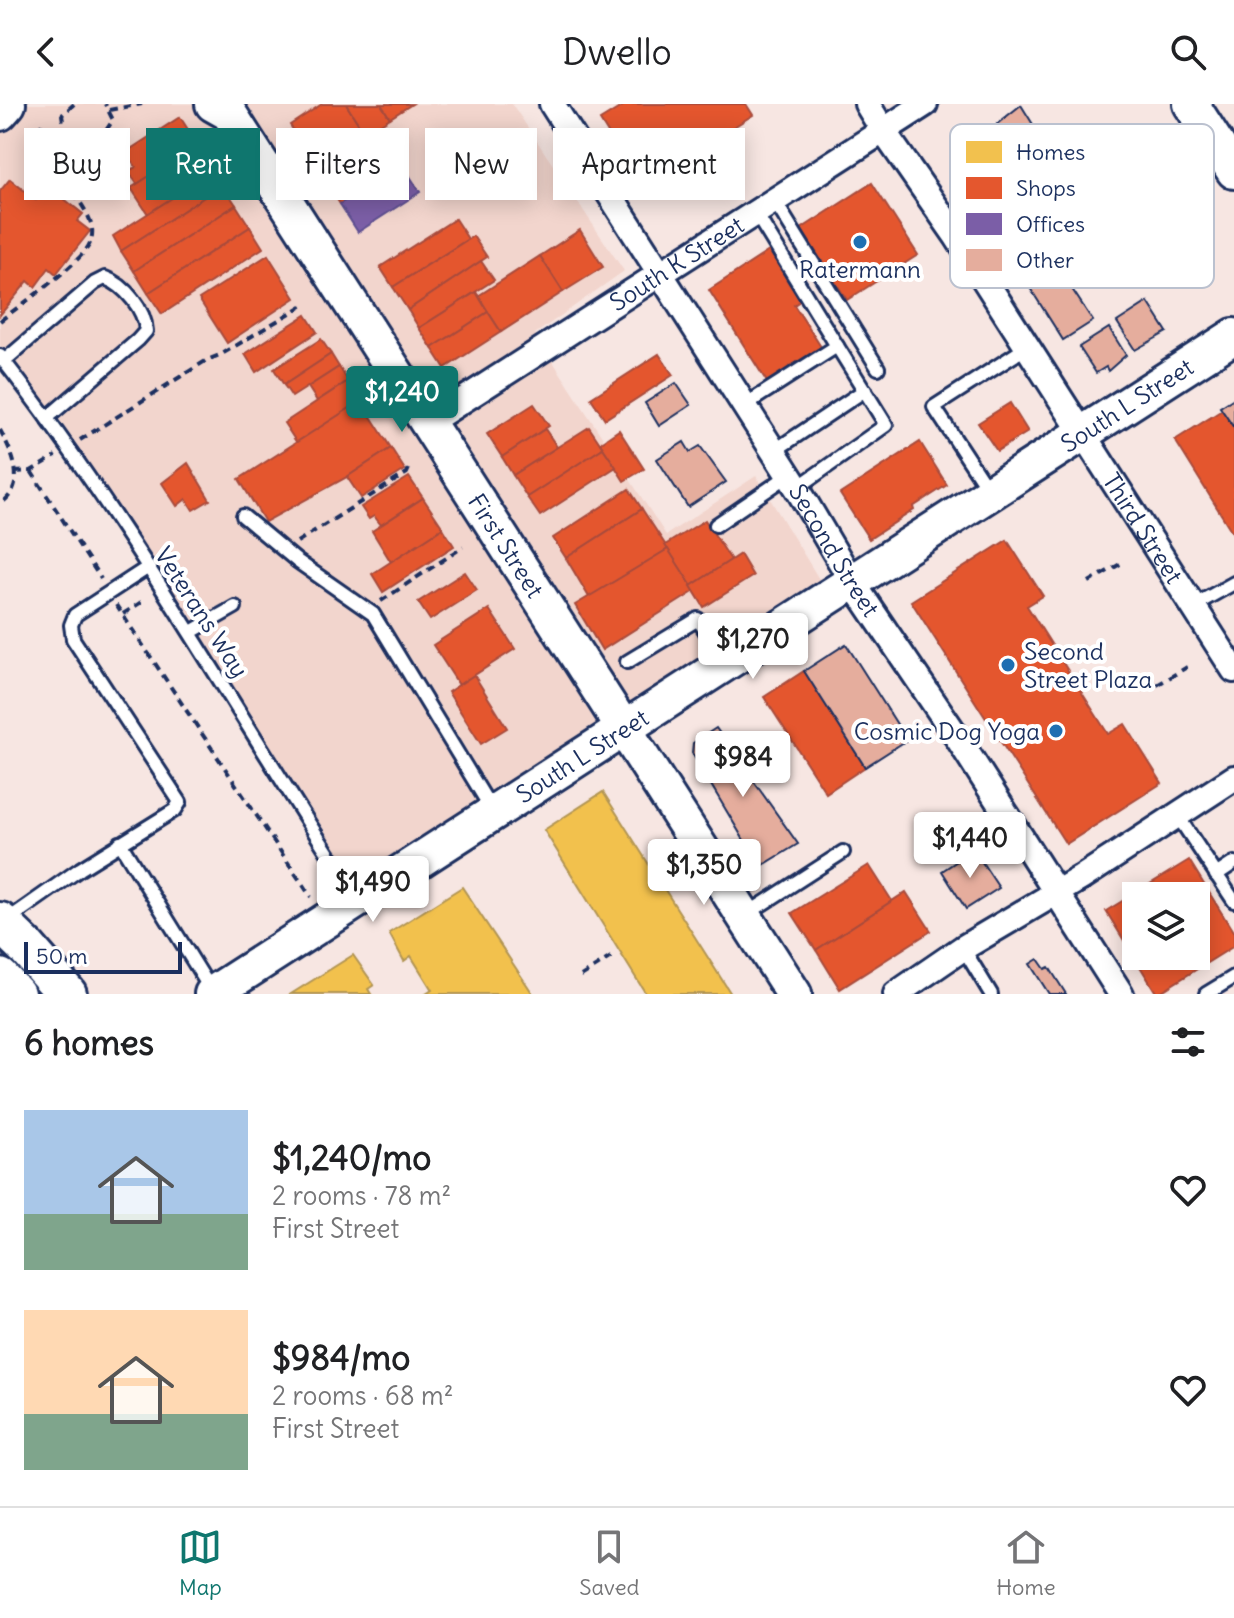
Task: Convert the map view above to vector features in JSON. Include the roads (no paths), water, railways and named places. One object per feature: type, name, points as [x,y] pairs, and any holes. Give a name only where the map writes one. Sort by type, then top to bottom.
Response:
[{"type":"main road","points":[[1,924],[27,948],[67,994]]},
{"type":"main road","points":[[0,978],[15,994]]},
{"type":"street","points":[[0,113],[8,104]]},
{"type":"street","name":"Second Street","points":[[552,104],[774,451],[853,583],[1121,994]]},
{"type":"street","name":"Third Street","points":[[867,104],[950,227]]},
{"type":"street","name":"South K Street","points":[[429,422],[925,104]]},
{"type":"street","points":[[1191,104],[1204,124]]},
{"type":"street","name":"First Street","points":[[228,107],[794,994]]},
{"type":"street","points":[[1214,140],[1234,171]]},
{"type":"street","name":"Third Street","points":[[989,288],[1234,670]]},
{"type":"street","name":"South L Street","points":[[213,994],[1234,336]]},
{"type":"street","points":[[896,994],[963,948],[1056,893],[1234,778]]},
{"type":"lane","points":[[765,206],[843,309],[878,368]]},
{"type":"lane","points":[[716,525],[886,425],[837,346],[765,206]]},
{"type":"lane","points":[[2,359],[105,278],[118,283],[145,318],[146,331],[138,340],[47,418]]},
{"type":"lane","points":[[745,405],[837,346]]},
{"type":"lane","points":[[990,493],[934,407],[1027,347]]},
{"type":"lane","name":"Veterans Way","points":[[2,359],[47,418],[191,632],[358,899]]},
{"type":"lane","points":[[774,451],[865,390]]},
{"type":"lane","points":[[243,516],[297,561],[373,614],[494,812]]},
{"type":"lane","points":[[1,924],[19,909],[175,810],[180,802],[73,639],[71,625],[75,615],[147,568]]},
{"type":"lane","points":[[1193,606],[1234,583]]},
{"type":"lane","points":[[191,632],[235,607]]},
{"type":"lane","points":[[627,662],[698,619],[726,664]]},
{"type":"lane","points":[[1177,815],[1234,901]]},
{"type":"lane","points":[[120,843],[213,994]]},
{"type":"lane","points":[[744,916],[843,852]]},
{"type":"lane","points":[[1216,875],[1234,863]]},
{"type":"lane","points":[[963,948],[991,994]]},
{"type":"lane","points":[[1206,994],[1234,977]]},
{"type":"place","name":"Ratermann","points":[[860,242]]},
{"type":"place","name":"Second Street Plaza","points":[[1008,665]]},
{"type":"place","name":"Cosmic Dog Yoga","points":[[1056,731]]}]
